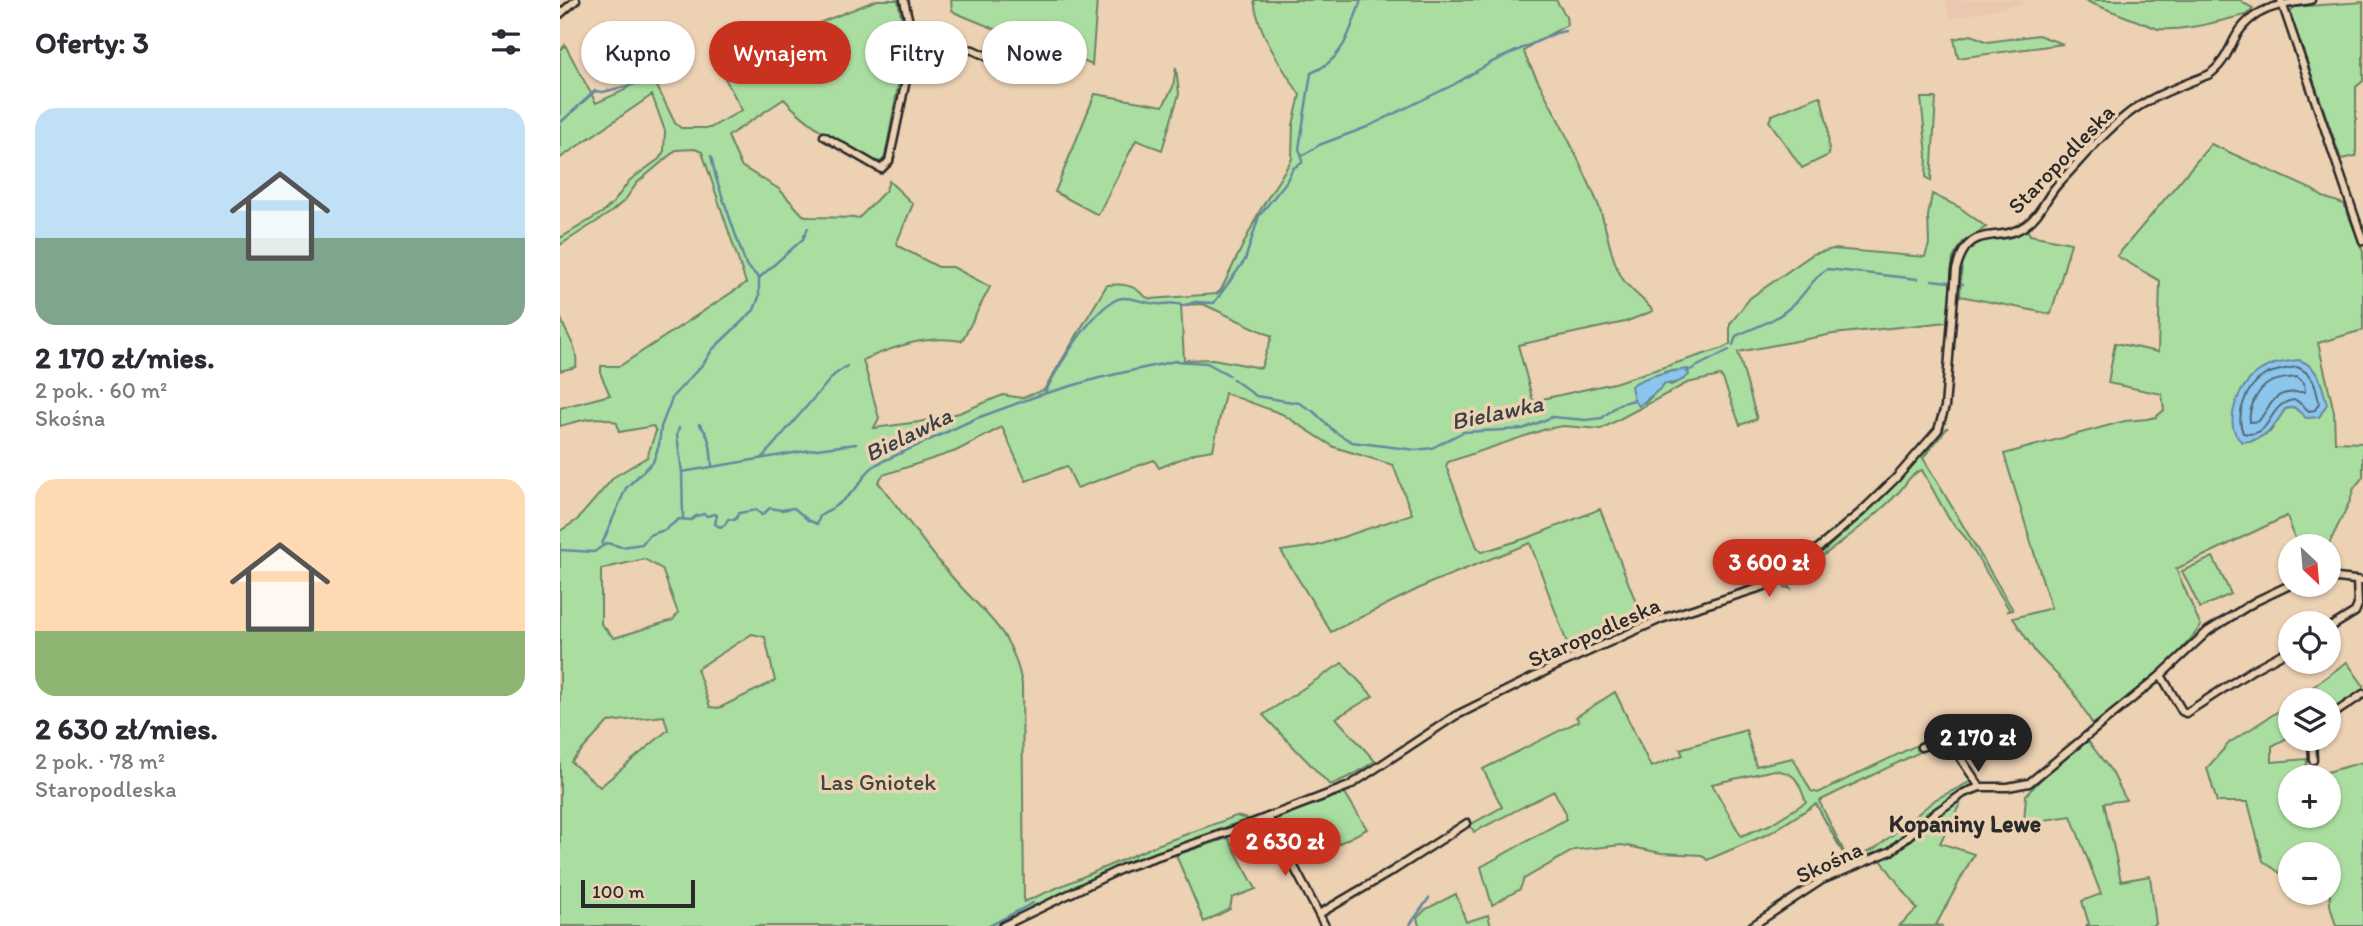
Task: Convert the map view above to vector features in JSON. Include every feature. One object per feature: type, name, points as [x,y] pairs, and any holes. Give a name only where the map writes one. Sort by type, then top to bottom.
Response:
[{"type":"street","points":[[560,15],[576,0]]},
{"type":"street","points":[[904,0],[909,21]]},
{"type":"street","name":"Staropodleska","points":[[1003,926],[1123,868],[1349,786],[1455,716],[1556,666],[1661,619],[1762,587],[1789,573],[1861,512],[1938,430],[1945,407],[1955,270],[1964,249],[1983,236],[2026,226],[2055,187],[2124,117],[2154,99],[2210,74],[2225,59],[2246,21],[2281,2],[2311,0]]},
{"type":"street","points":[[2281,2],[2363,241]]},
{"type":"street","points":[[824,136],[873,165],[881,169],[885,167],[889,161],[905,84]]},
{"type":"street","points":[[2341,621],[2355,612],[2360,581],[2342,579]]},
{"type":"street","name":"Skośna","points":[[1752,926],[1822,880],[1891,852],[1955,798],[1980,787],[2008,787],[2029,783],[2161,675],[2208,631],[2278,591]]},
{"type":"street","points":[[2161,675],[2182,711],[2186,713],[2278,656]]},
{"type":"street","points":[[2341,708],[2363,694]]},
{"type":"street","points":[[1921,747],[1943,739],[1949,741],[1980,787]]},
{"type":"street","points":[[2312,751],[2312,760]]},
{"type":"street","points":[[1268,817],[1325,926]]},
{"type":"street","points":[[1319,914],[1467,823]]},
{"type":"shaded area","points":[[1946,0],[2022,0],[2022,4],[1950,18]]},
{"type":"green space","name":"Las Gniotek","points":[[877,0],[898,0],[902,21],[865,21],[865,84],[898,84],[885,157],[882,161],[872,162],[837,141],[814,126],[784,99],[728,136],[741,166],[779,189],[803,215],[810,217],[859,218],[886,190],[889,181],[913,204],[897,242],[898,246],[938,267],[953,267],[990,287],[962,341],[936,339],[911,343],[863,360],[879,418],[874,428],[959,413],[1003,395],[1022,398],[1044,390],[1107,285],[1129,286],[1151,299],[1216,294],[1221,290],[1259,212],[1292,159],[1293,125],[1300,95],[1266,38],[1254,0],[1556,0],[1566,16],[1567,25],[1532,44],[1524,51],[1526,58],[1590,185],[1621,276],[1653,311],[1625,322],[1518,345],[1533,401],[1614,383],[1723,348],[1730,344],[1730,324],[1750,298],[1813,254],[1833,249],[1925,257],[1929,244],[1928,216],[1932,194],[1959,207],[1986,227],[1963,242],[1953,258],[1947,322],[1833,334],[1738,352],[1757,419],[1740,425],[1720,376],[1687,383],[1601,429],[1563,426],[1546,429],[1448,462],[1446,466],[1477,547],[1482,552],[1530,537],[1600,509],[1643,621],[1570,651],[1530,543],[1430,583],[1331,632],[1281,551],[1316,546],[1412,514],[1393,465],[1334,447],[1282,414],[1225,393],[1213,450],[1195,453],[1159,468],[1154,460],[1077,488],[1067,466],[1026,481],[1002,427],[956,451],[883,475],[878,482],[942,566],[996,624],[1018,665],[1022,684],[1024,902],[1157,845],[1236,816],[1248,819],[1120,866],[996,926],[560,926],[560,531],[577,520],[614,477],[647,457],[656,431],[653,426],[619,432],[617,423],[603,419],[589,419],[560,426],[560,408],[610,395],[601,375],[601,366],[620,366],[746,283],[702,152],[695,149],[676,150],[637,183],[625,200],[610,213],[560,245],[560,236],[603,212],[630,180],[659,159],[664,151],[665,131],[652,95],[560,158],[560,51],[565,45],[581,75],[581,84],[586,84],[596,103],[632,84],[656,84],[675,123],[681,128],[710,128],[742,110],[728,84],[851,84],[851,21],[824,21]],"holes":[[[1203,304],[1272,336],[1261,368],[1213,359],[1184,360],[1181,305]],[[1688,370],[1684,379],[1671,385],[1665,383],[1645,403],[1637,382],[1668,371]],[[644,559],[662,569],[678,613],[673,620],[614,638],[601,624],[601,569]],[[752,634],[765,637],[775,681],[719,708],[710,707],[697,669]],[[664,716],[668,730],[600,787],[571,762],[608,722]]]},
{"type":"green space","points":[[951,0],[1097,0],[1092,65],[1087,63],[1087,21],[982,21],[982,24],[952,10]]},
{"type":"green space","points":[[2083,0],[2242,0],[2253,8],[2246,15],[2213,23],[2158,29]]},
{"type":"green space","points":[[2363,2],[2363,81],[2356,87],[2356,156],[2341,159],[2290,13],[2294,7]]},
{"type":"green space","points":[[1971,35],[1988,42],[2038,35],[2063,44],[1958,58],[1954,39]]},
{"type":"green space","points":[[1176,67],[1179,94],[1162,150],[1136,140],[1098,215],[1055,192],[1095,94],[1163,106],[1173,87]]},
{"type":"green space","points":[[1819,96],[1828,127],[1829,155],[1802,168],[1769,121],[1772,115]]},
{"type":"green space","points":[[1921,98],[1936,98],[1931,181],[1926,177],[1927,155]]},
{"type":"green space","points":[[2211,144],[2323,197],[2344,204],[2363,252],[2363,330],[2318,343],[2334,412],[2335,442],[2363,443],[2363,477],[2354,488],[2334,534],[2294,534],[2287,516],[2176,569],[2201,626],[2151,679],[2093,725],[2073,691],[2036,653],[2013,618],[2051,608],[2004,454],[2125,421],[2156,417],[2164,410],[2162,394],[2108,383],[2115,343],[2158,352],[2160,281],[2117,256]],"holes":[[[2273,364],[2319,377],[2326,404],[2319,417],[2300,412],[2294,407],[2285,409],[2270,432],[2252,441],[2254,375]]]},
{"type":"green space","points":[[2028,231],[2030,235],[2071,243],[2051,314],[1960,296],[1963,261],[1973,246],[1990,238]]},
{"type":"green space","points":[[560,315],[574,346],[576,367],[560,371]]},
{"type":"green space","points":[[1948,427],[1923,458],[2013,610],[2008,611],[1965,537],[1949,519],[1922,470],[1912,476],[1873,517],[1788,583],[1791,589],[1785,587],[1786,580],[1825,550],[1884,496]]},
{"type":"green space","points":[[2213,557],[2231,594],[2200,608],[2182,571]]},
{"type":"green space","points":[[2347,662],[2363,685],[2363,690],[2341,705],[2341,688],[2311,688],[2331,674],[2341,674],[2341,666]]},
{"type":"green space","points":[[1342,663],[1373,696],[1336,718],[1375,761],[1330,785],[1263,715]]},
{"type":"green space","points":[[1615,692],[1651,767],[1683,755],[1680,749],[1746,730],[1756,766],[1793,758],[1811,791],[1818,793],[1917,745],[1920,752],[1819,801],[1848,860],[1875,849],[1936,799],[1970,782],[1970,778],[1974,786],[1927,814],[1889,849],[1849,864],[1816,804],[1770,833],[1707,860],[1702,855],[1661,853],[1622,845],[1574,850],[1524,879],[1520,889],[1492,905],[1481,867],[1566,819],[1566,813],[1554,791],[1474,832],[1470,825],[1502,807],[1483,769],[1579,721],[1576,717]],"holes":[[[1774,770],[1793,776],[1806,802],[1769,825],[1741,836],[1712,784]]]},
{"type":"green space","points":[[2278,711],[2278,743],[2272,746],[2272,762],[2307,759],[2307,765],[2278,765],[2278,828],[2341,828],[2341,768],[2363,762],[2363,926],[2336,926],[2330,905],[2341,905],[2341,842],[2278,842],[2278,872],[2263,861],[2248,802],[2217,802],[2207,768],[2229,743]]},
{"type":"green space","points":[[2088,741],[2112,772],[2126,800],[2104,803],[2121,881],[2150,876],[2156,924],[2151,926],[2085,926],[2089,924],[2082,901],[2101,894],[2071,816],[2024,823],[2026,795],[2048,772]]},
{"type":"green space","points":[[1345,793],[1367,829],[1295,866],[1272,819]]},
{"type":"green space","points":[[1958,800],[1962,800],[1940,843],[1974,854],[1936,925],[1943,926],[1899,926],[1917,909],[1881,860]]},
{"type":"green space","points":[[1228,838],[1256,889],[1232,898],[1230,909],[1204,922],[1176,855]]},
{"type":"green space","points":[[1456,894],[1466,922],[1488,915],[1491,926],[1419,926],[1417,918],[1426,909]]},
{"type":"water","points":[[2299,360],[2311,367],[2321,384],[2327,404],[2319,417],[2306,418],[2294,407],[2285,409],[2268,432],[2257,439],[2242,442],[2233,425],[2233,414],[2235,404],[2246,384],[2265,368]]},
{"type":"water","points":[[1688,369],[1689,375],[1674,383],[1665,383],[1639,406],[1634,401],[1631,386],[1637,382]]},
{"type":"waterway","points":[[1302,156],[1299,149],[1311,73],[1338,52],[1349,33],[1361,0]]},
{"type":"waterway","points":[[1045,393],[1078,337],[1090,322],[1114,301],[1128,298],[1183,306],[1195,302],[1214,303],[1245,260],[1259,216],[1286,182],[1293,168],[1302,163],[1302,156],[1319,145],[1367,127],[1453,85],[1492,62],[1565,31]]},
{"type":"waterway","points":[[560,123],[595,91],[603,92],[635,84]]},
{"type":"waterway","points":[[602,544],[626,488],[653,462],[661,427],[673,396],[704,363],[712,350],[754,310],[759,297],[759,278],[746,265],[711,156]]},
{"type":"waterway","points":[[759,278],[803,239],[808,228]]},
{"type":"waterway","name":"Bielawka","points":[[1733,345],[1736,336],[1788,309],[1827,269],[1918,279]]},
{"type":"waterway","name":"Bielawka","points":[[1932,280],[1949,282]]},
{"type":"waterway","name":"Bielawka","points":[[1686,372],[1729,350]]},
{"type":"waterway","name":"Bielawka","points":[[560,550],[594,552],[607,543],[622,547],[642,544],[649,535],[665,530],[679,519],[691,520],[704,514],[717,515],[715,524],[720,527],[725,525],[728,519],[735,520],[739,513],[756,510],[762,515],[770,508],[794,508],[817,524],[820,516],[847,497],[877,464],[977,418],[1040,395],[1175,361],[1207,363],[1229,375]]},
{"type":"waterway","points":[[762,458],[834,375],[847,366]]},
{"type":"waterway","name":"Bielawka","points":[[1233,379],[1256,396],[1299,403],[1352,442],[1416,450],[1432,448],[1463,432],[1523,429],[1552,417],[1586,420],[1602,418],[1619,404],[1634,400]]},
{"type":"waterway","points":[[699,424],[708,438],[712,466]]},
{"type":"waterway","points":[[679,428],[677,435],[682,472]]},
{"type":"waterway","points":[[683,518],[682,472],[856,444]]},
{"type":"waterway","points":[[1409,926],[1429,898]]},
{"type":"waterway","points":[[989,926],[1033,903]]},
{"type":"district","name":"Kopaniny Lewe","points":[[1965,823]]}]
